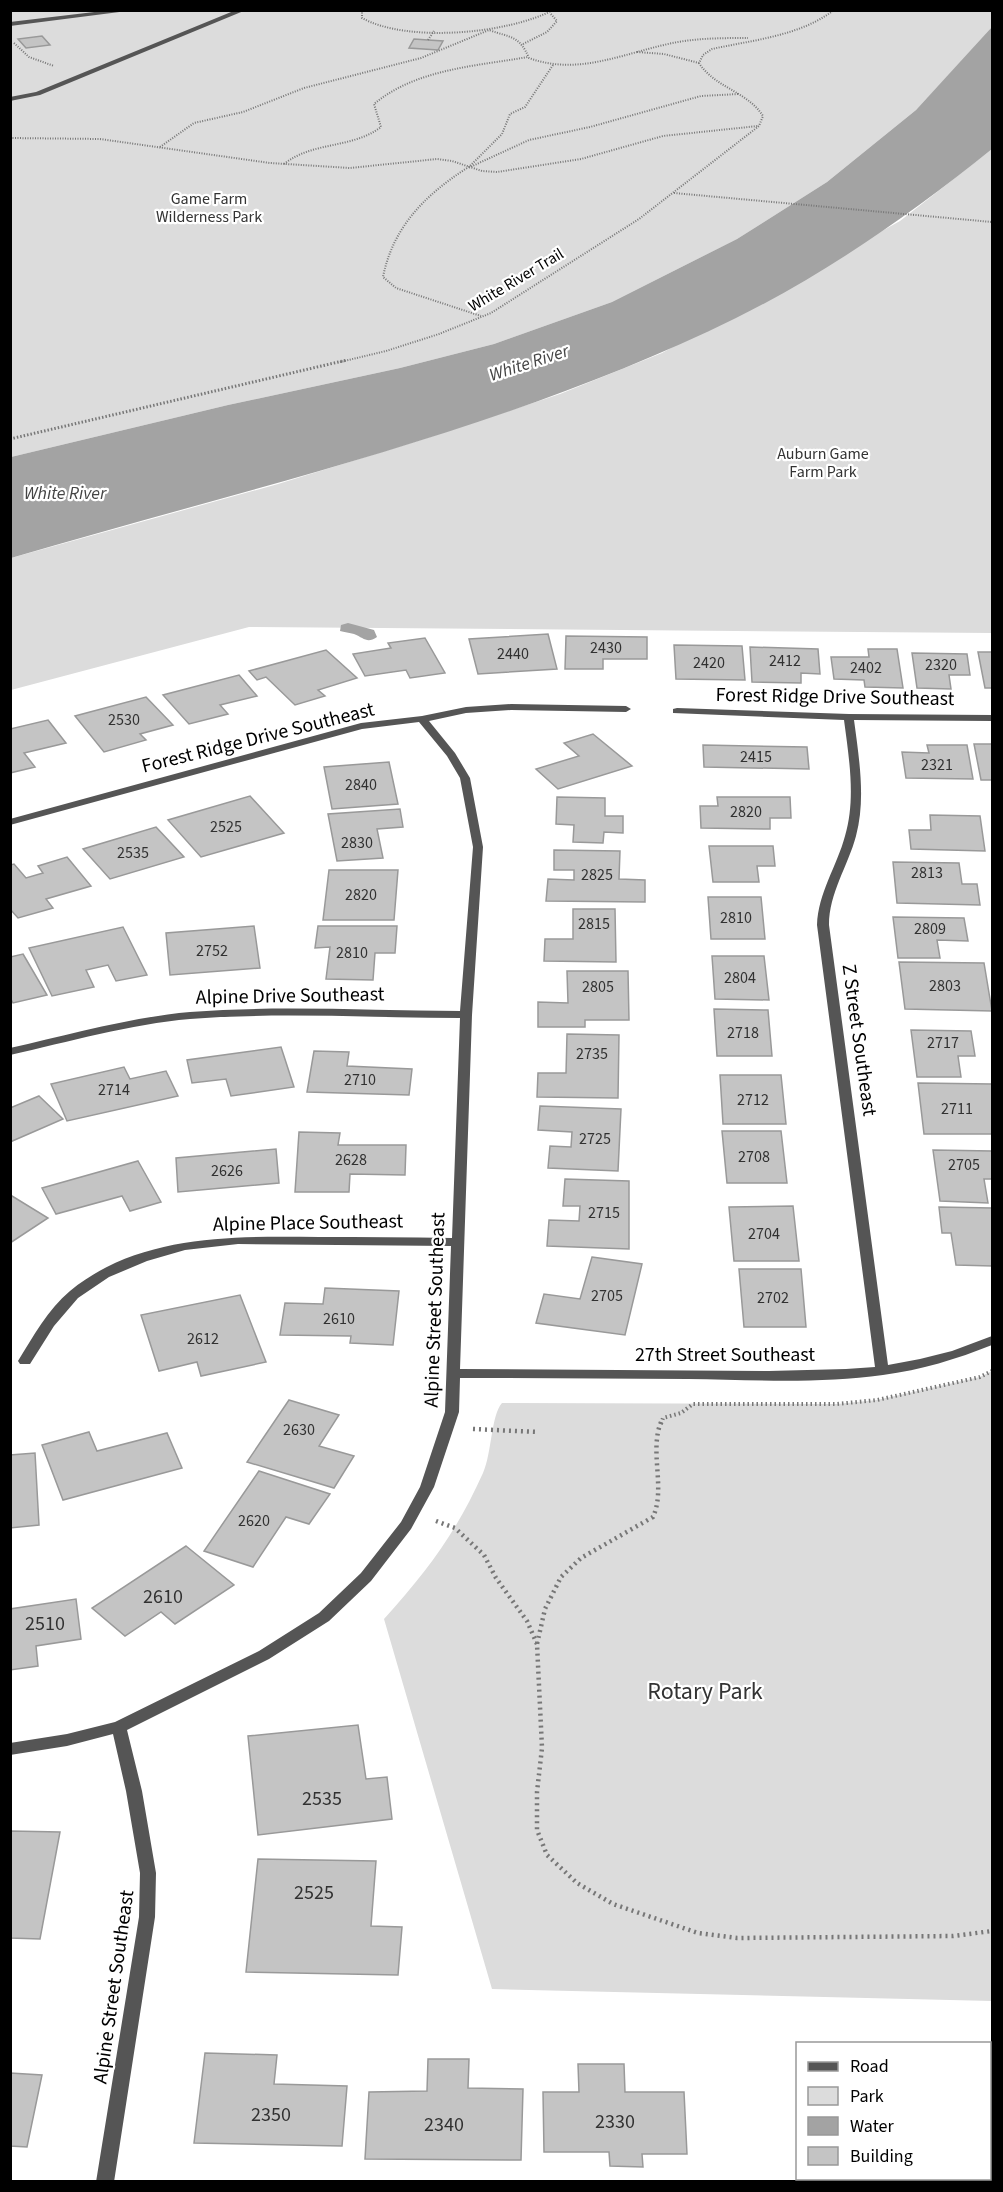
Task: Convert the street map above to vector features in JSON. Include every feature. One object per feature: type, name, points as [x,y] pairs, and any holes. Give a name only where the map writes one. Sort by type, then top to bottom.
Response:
[{"type":"street","points":[[10,24],[132,10]]},
{"type":"street","points":[[10,99],[38,94],[243,10]]},
{"type":"street","name":"Forest Ridge Drive Southeast","points":[[10,822],[361,726],[422,719],[466,710],[511,707],[626,709]]},
{"type":"street","name":"Forest Ridge Drive Southeast","points":[[677,711],[849,717],[993,718]]},
{"type":"street","name":"Z Street Southeast","points":[[849,717],[855,779],[855,809],[851,834],[826,899],[822,923],[834,994],[882,1371]]},
{"type":"street","name":"Alpine Street Southeast","points":[[105,2181],[147,1917],[148,1873],[134,1791],[119,1727],[264,1655],[324,1617],[366,1577],[414,1512],[427,1487],[452,1412],[466,1015],[478,847],[474,815],[465,778],[451,755],[422,719]]},
{"type":"street","name":"Alpine Drive Southeast","points":[[10,1052],[99,1030],[188,1016],[244,1012],[466,1015]]},
{"type":"street","name":"Alpine Place Southeast","points":[[25,1361],[49,1323],[73,1295],[104,1274],[142,1258],[185,1246],[238,1240],[457,1242]]},
{"type":"street","name":"27th Street Southeast","points":[[453,1373],[795,1376],[882,1371],[929,1363],[993,1340]]},
{"type":"street","points":[[10,1749],[67,1740],[119,1727]]},
{"type":"path","points":[[362,10],[362,18],[378,26],[434,31],[489,30],[514,25],[550,11],[557,21],[555,26],[523,44]]},
{"type":"path","points":[[699,63],[712,49],[806,26],[829,16],[834,10]]},
{"type":"path","points":[[160,147],[194,123],[243,112],[304,88],[421,58],[489,30],[523,44],[528,57],[535,61],[553,65],[597,62],[633,52],[695,40],[760,38]]},
{"type":"path","points":[[428,40],[434,31]]},
{"type":"path","points":[[10,39],[29,57],[83,76]]},
{"type":"path","points":[[10,138],[100,139],[284,164],[365,169],[437,159],[452,161],[468,168],[497,172],[614,151],[663,136],[759,126],[764,116],[759,105],[714,80],[703,71],[699,63],[664,54],[633,52]]},
{"type":"path","points":[[284,164],[308,150],[347,143],[373,135],[381,128],[374,104],[380,97],[400,85],[463,69],[528,57]]},
{"type":"path","points":[[468,168],[502,134],[510,114],[525,107],[553,65]]},
{"type":"path","points":[[483,316],[396,288],[383,277],[386,258],[406,219],[445,181],[530,140],[590,127],[701,96],[741,94]]},
{"type":"path","name":"White River Trail","points":[[10,439],[386,351],[439,334],[483,316],[639,219],[759,126]]},
{"type":"path","points":[[674,193],[993,222]]},
{"type":"path","points":[[447,1427],[538,1432]]},
{"type":"path","points":[[656,1435],[658,1506],[653,1517],[581,1558],[561,1577],[545,1609],[537,1644],[538,1699],[543,1748],[537,1792],[537,1830],[547,1855],[577,1883],[613,1904],[698,1933],[736,1938],[953,1936],[993,1931]]},
{"type":"path","points":[[414,1512],[455,1528],[484,1555],[496,1578],[527,1621],[537,1644]]},
{"type":"green space","name":"Game Farm Wilderness Park","points":[[992,10],[992,27],[916,110],[827,182],[737,239],[612,302],[494,344],[400,368],[228,405],[11,457],[10,11]]},
{"type":"green space","name":"Auburn Game Farm Park","points":[[992,149],[992,633],[249,627],[11,690],[11,558],[278,484],[424,439],[560,394],[662,353],[900,221]]},
{"type":"green space","name":"Rotary Park","points":[[992,1371],[992,2001],[492,1989],[384,1619],[428,1567],[473,1494],[486,1465],[496,1416],[502,1403],[837,1404],[877,1400],[980,1377]]},
{"type":"water","name":"White River","points":[[992,27],[992,149],[869,240],[770,300],[649,358],[470,425],[287,480],[11,558],[11,457],[228,405],[400,368],[494,344],[612,302],[737,239],[827,182],[916,110]]},
{"type":"water","points":[[348,623],[374,630],[377,637],[368,640],[340,631],[341,625]]},
{"type":"building","points":[[42,36],[50,45],[26,48],[18,39]]},
{"type":"building","points":[[414,39],[443,41],[438,50],[409,48]]},
{"type":"building","points":[[548,634],[557,669],[478,674],[469,639]]},
{"type":"building","points":[[566,636],[647,637],[647,659],[603,659],[603,669],[565,669]]},
{"type":"building","points":[[425,638],[445,673],[410,678],[406,670],[365,676],[353,654],[391,648],[388,643]]},
{"type":"building","points":[[674,645],[742,646],[745,680],[676,679]]},
{"type":"building","points":[[750,647],[818,649],[820,674],[801,673],[801,683],[752,682]]},
{"type":"building","points":[[868,649],[897,649],[903,688],[865,687],[864,680],[834,679],[831,657],[869,657]]},
{"type":"building","points":[[326,650],[357,678],[318,690],[325,696],[295,705],[266,677],[257,680],[249,671]]},
{"type":"building","points":[[978,652],[992,652],[992,688],[985,688]]},
{"type":"building","points":[[912,653],[967,654],[970,675],[949,675],[951,689],[917,688]]},
{"type":"building","points":[[239,675],[257,696],[220,705],[228,714],[189,724],[163,695]]},
{"type":"building","points":[[146,697],[173,725],[140,734],[146,740],[104,752],[75,716]]},
{"type":"building","points":[[48,720],[66,743],[24,753],[35,767],[10,773],[10,729]]},
{"type":"building","points":[[593,734],[632,766],[558,789],[536,769],[579,756],[564,743]]},
{"type":"building","points":[[974,744],[992,744],[992,780],[981,780]]},
{"type":"building","points":[[703,745],[807,747],[809,769],[704,767]]},
{"type":"building","points":[[927,745],[967,745],[973,779],[906,778],[902,752],[929,753]]},
{"type":"building","points":[[389,762],[398,804],[332,809],[324,767]]},
{"type":"building","points":[[250,796],[284,833],[201,857],[168,820]]},
{"type":"building","points":[[557,797],[605,798],[605,816],[623,816],[623,833],[604,832],[603,843],[573,842],[574,825],[556,824]]},
{"type":"building","points":[[717,797],[790,797],[791,818],[770,818],[770,829],[701,828],[700,806],[718,806]]},
{"type":"building","points":[[400,809],[403,827],[377,829],[383,858],[337,861],[328,814]]},
{"type":"building","points":[[930,815],[980,816],[985,851],[911,849],[909,830],[931,830]]},
{"type":"building","points":[[156,827],[184,857],[110,879],[83,849]]},
{"type":"building","points":[[709,846],[773,846],[775,866],[757,866],[759,882],[713,882]]},
{"type":"building","points":[[554,850],[620,851],[619,879],[645,880],[645,902],[546,901],[548,879],[574,880],[574,870],[554,870]]},
{"type":"building","points":[[67,857],[91,886],[46,899],[53,908],[18,918],[10,909],[10,865],[14,864],[26,878],[43,873],[38,866]]},
{"type":"building","points":[[893,862],[959,863],[962,884],[977,884],[980,905],[897,903]]},
{"type":"building","points":[[329,870],[398,870],[394,920],[323,920]]},
{"type":"building","points":[[708,897],[761,897],[765,939],[711,939]]},
{"type":"building","points":[[573,909],[615,909],[616,962],[544,961],[545,939],[573,939]]},
{"type":"building","points":[[893,917],[964,918],[968,941],[937,940],[940,958],[898,958]]},
{"type":"building","points":[[254,926],[260,968],[170,975],[166,933]]},
{"type":"building","points":[[318,926],[397,926],[395,953],[375,953],[373,980],[326,979],[330,947],[315,948]]},
{"type":"building","points":[[123,927],[147,975],[116,981],[108,965],[86,970],[94,987],[52,996],[29,948]]},
{"type":"building","points":[[23,954],[47,995],[13,1003],[10,998],[10,957]]},
{"type":"building","points":[[712,956],[764,956],[769,1000],[715,999]]},
{"type":"building","points":[[899,962],[984,963],[992,1011],[905,1009]]},
{"type":"building","points":[[567,971],[628,971],[629,1020],[585,1020],[585,1027],[538,1027],[538,1002],[568,1003]]},
{"type":"building","points":[[714,1009],[768,1010],[772,1056],[717,1056]]},
{"type":"building","points":[[911,1030],[971,1031],[975,1056],[958,1056],[961,1077],[917,1077]]},
{"type":"building","points":[[567,1034],[619,1035],[618,1098],[537,1097],[538,1073],[566,1073]]},
{"type":"building","points":[[281,1047],[294,1087],[231,1096],[226,1079],[192,1083],[187,1060]]},
{"type":"building","points":[[314,1051],[349,1052],[347,1066],[412,1069],[409,1095],[307,1092]]},
{"type":"building","points":[[124,1067],[130,1079],[166,1071],[178,1096],[67,1121],[51,1084]]},
{"type":"building","points":[[720,1075],[781,1075],[786,1124],[723,1124]]},
{"type":"building","points":[[918,1083],[992,1084],[992,1134],[924,1134]]},
{"type":"building","points":[[39,1096],[63,1119],[10,1142],[10,1108]]},
{"type":"building","points":[[540,1106],[621,1109],[618,1171],[548,1168],[550,1146],[571,1147],[572,1132],[538,1130]]},
{"type":"building","points":[[722,1131],[781,1131],[787,1183],[727,1183]]},
{"type":"building","points":[[299,1132],[340,1133],[338,1145],[406,1145],[405,1175],[350,1174],[349,1192],[295,1192]]},
{"type":"building","points":[[276,1149],[279,1183],[178,1192],[176,1158]]},
{"type":"building","points":[[933,1150],[992,1151],[992,1179],[984,1179],[988,1203],[940,1201]]},
{"type":"building","points":[[138,1161],[161,1202],[130,1211],[122,1196],[56,1214],[42,1188]]},
{"type":"building","points":[[565,1179],[629,1181],[629,1249],[547,1246],[549,1220],[579,1221],[580,1206],[563,1206]]},
{"type":"building","points":[[12,1196],[48,1218],[10,1243],[10,1197]]},
{"type":"building","points":[[793,1206],[799,1261],[734,1261],[729,1207]]},
{"type":"building","points":[[939,1207],[992,1208],[992,1266],[956,1265],[951,1233],[942,1233]]},
{"type":"building","points":[[592,1257],[642,1264],[625,1335],[536,1323],[544,1294],[580,1299]]},
{"type":"building","points":[[739,1269],[801,1269],[806,1327],[744,1327]]},
{"type":"building","points":[[325,1288],[399,1291],[393,1345],[350,1343],[351,1336],[280,1335],[285,1303],[323,1304]]},
{"type":"building","points":[[240,1295],[266,1362],[201,1376],[197,1362],[159,1371],[141,1315]]},
{"type":"building","points":[[289,1400],[339,1415],[319,1446],[354,1456],[334,1488],[247,1462]]},
{"type":"building","points":[[89,1432],[97,1451],[167,1433],[182,1468],[63,1500],[42,1445]]},
{"type":"building","points":[[35,1453],[39,1525],[10,1528],[10,1455]]},
{"type":"building","points":[[259,1471],[330,1494],[309,1524],[286,1517],[253,1567],[204,1551]]},
{"type":"building","points":[[186,1546],[234,1585],[175,1624],[161,1612],[125,1636],[92,1608]]},
{"type":"building","points":[[76,1599],[81,1639],[36,1646],[38,1666],[10,1670],[10,1609]]},
{"type":"building","points":[[358,1725],[366,1779],[387,1777],[392,1819],[258,1835],[248,1736]]},
{"type":"building","points":[[10,1831],[60,1832],[40,1939],[10,1938]]},
{"type":"building","points":[[258,1859],[376,1861],[371,1926],[402,1927],[398,1975],[246,1972]]},
{"type":"building","points":[[205,2053],[277,2055],[274,2084],[347,2086],[342,2146],[194,2143]]},
{"type":"building","points":[[428,2059],[469,2059],[468,2088],[523,2089],[521,2160],[365,2159],[369,2092],[427,2091]]},
{"type":"building","points":[[578,2064],[624,2064],[625,2092],[684,2092],[687,2154],[642,2154],[643,2167],[610,2166],[609,2152],[544,2152],[543,2092],[579,2092]]},
{"type":"building","points":[[10,2073],[42,2075],[27,2147],[10,2146]]},
{"type":"building","points":[[830,2180],[938,2180],[938,2182],[830,2182]]}]
